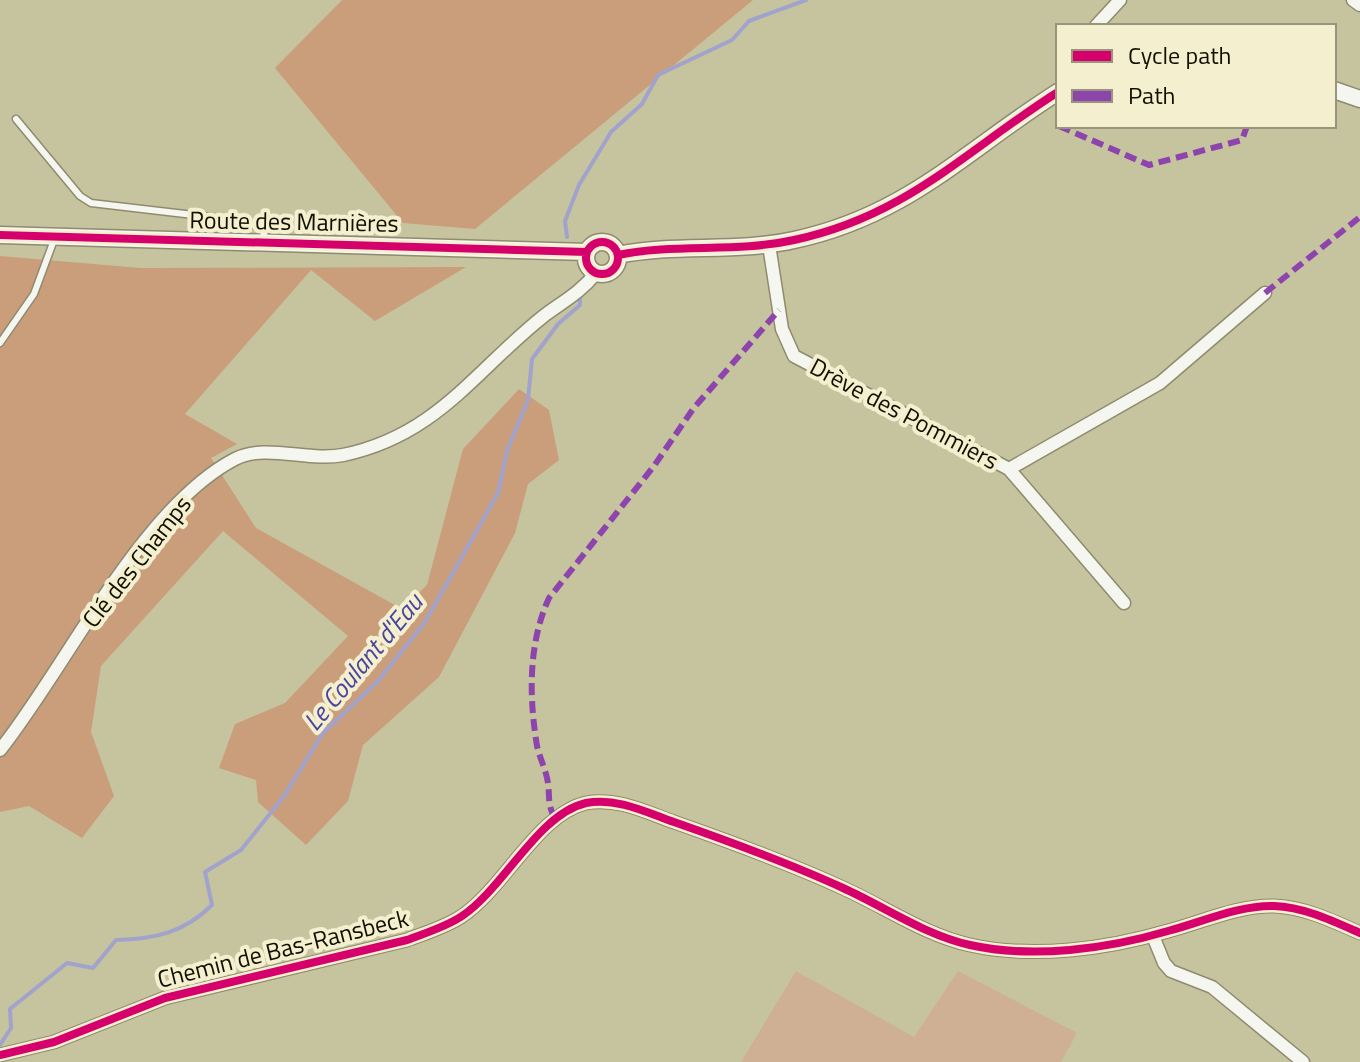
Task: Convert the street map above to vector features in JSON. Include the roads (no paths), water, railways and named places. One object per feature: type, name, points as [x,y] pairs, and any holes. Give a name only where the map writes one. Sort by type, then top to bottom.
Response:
[{"type":"street","points":[[1098,24],[1120,0]]},
{"type":"street","points":[[1353,0],[1360,5]]},
{"type":"street","points":[[1336,91],[1360,99]]},
{"type":"street","name":"Route des Marnières","points":[[0,235],[587,252],[597,242],[604,241],[616,249],[618,255],[640,251],[707,251],[769,245],[864,219],[930,185],[1056,93]]},
{"type":"street","name":"Drève des Pommiers","points":[[769,245],[782,329],[794,356],[1009,469],[1160,383],[1265,293]]},
{"type":"street","points":[[587,252],[587,264],[596,273],[613,271],[618,255]]},
{"type":"street","name":"Clé des Champs","points":[[0,750],[137,553],[197,485],[245,455],[341,455],[425,422],[447,407],[545,315],[581,292],[596,273]]},
{"type":"street","points":[[1009,469],[1124,603]]},
{"type":"street","name":"Chemin de Bas-Ransbeck","points":[[0,1055],[54,1042],[165,998],[407,940],[439,927],[463,915],[501,881],[555,818],[585,803],[606,801],[687,826],[815,876],[931,932],[972,945],[1043,951],[1153,936],[1242,909],[1273,906],[1314,914],[1360,933]]},
{"type":"street","points":[[1153,936],[1171,971],[1212,987],[1303,1062]]},
{"type":"lane","points":[[16,119],[80,196],[91,203],[245,221],[262,229],[267,242]]},
{"type":"lane","points":[[0,343],[34,294],[53,252],[55,236]]},
{"type":"waterway","name":"Le Coulant d'Eau","points":[[567,237],[565,221],[579,185],[611,132],[642,104],[658,75],[732,40],[749,21],[806,0]]},
{"type":"waterway","name":"Le Coulant d'Eau","points":[[0,1045],[11,1028],[10,1009],[67,963],[93,968],[116,940],[168,933],[191,922],[212,905],[205,872],[241,850],[284,796],[323,733],[378,681],[425,622],[498,493],[507,451],[528,400],[532,359],[558,324],[580,305],[580,298]]}]
